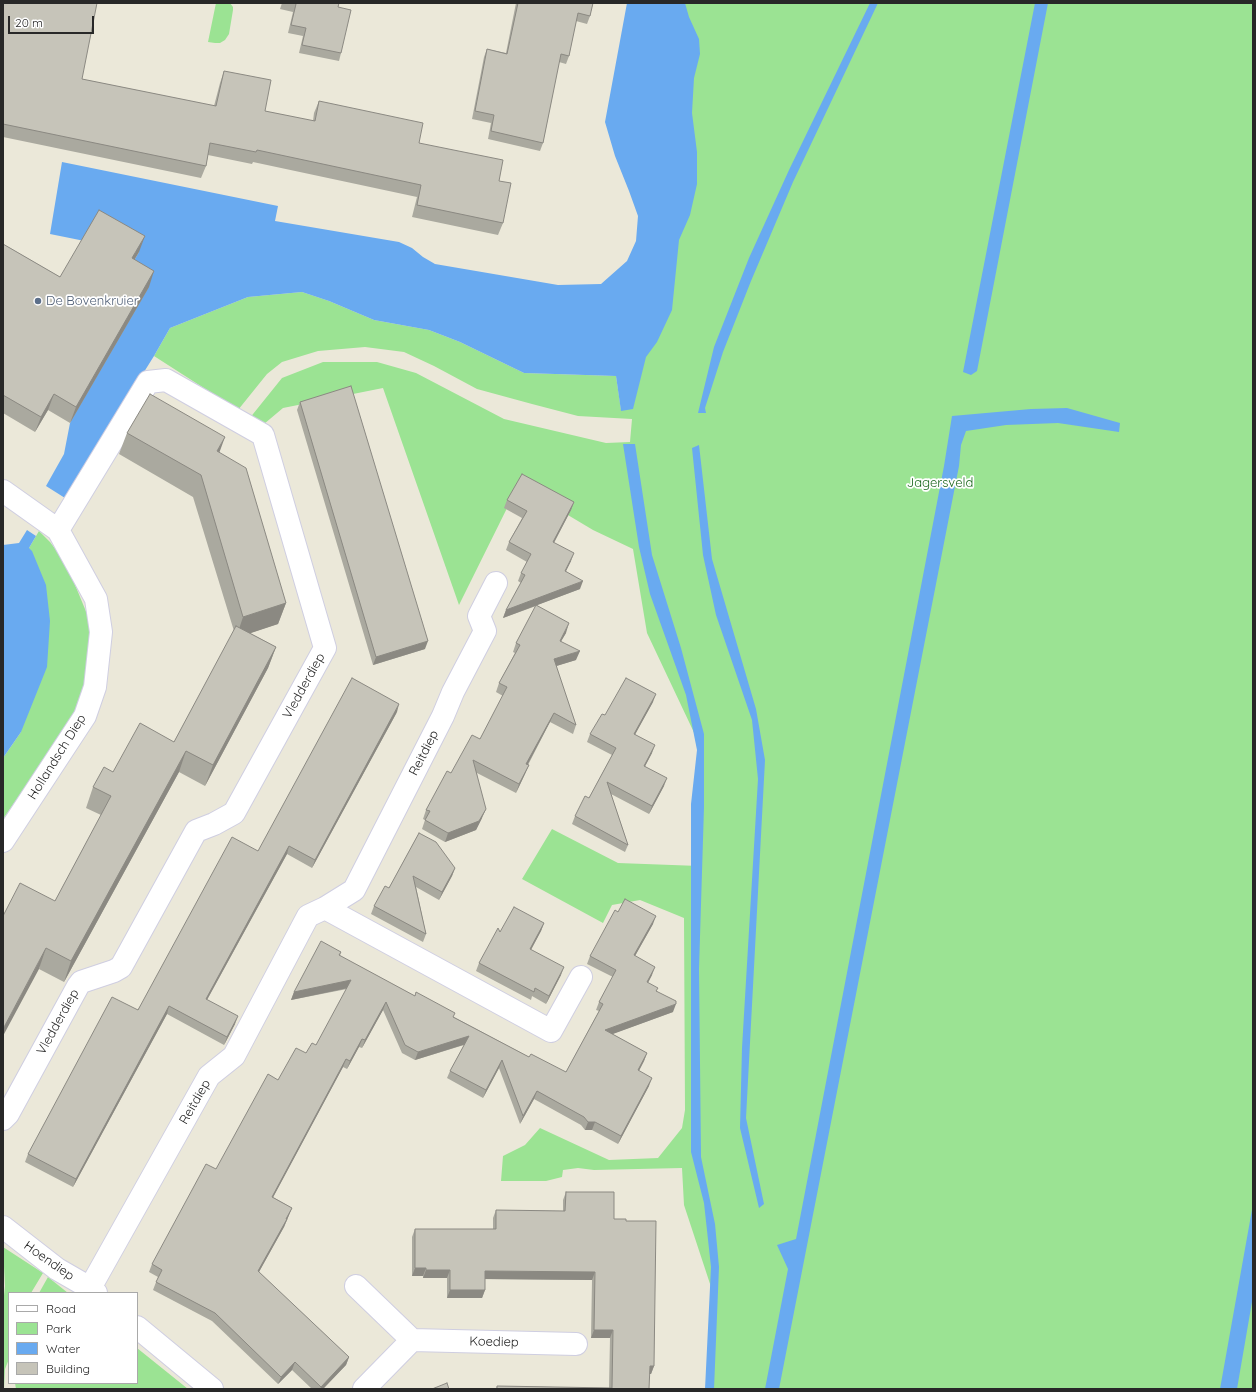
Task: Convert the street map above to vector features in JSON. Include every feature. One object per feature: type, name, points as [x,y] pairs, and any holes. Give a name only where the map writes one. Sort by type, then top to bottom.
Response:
[{"type":"street","name":"Vledderdiep","points":[[3,1119],[8,1114],[81,982],[114,971],[120,967],[196,831],[214,824],[234,813],[325,648],[263,435],[166,380],[148,382],[58,530]]},
{"type":"street","name":"Hollandsch Diep","points":[[3,491],[58,530],[96,599],[101,632],[95,687],[85,716],[3,840]]},
{"type":"street","name":"Reitdiep","points":[[93,1291],[209,1076],[234,1056],[308,916],[325,908],[354,890],[443,716],[453,692],[484,631],[479,616],[496,583]]},
{"type":"street","points":[[325,908],[551,1031],[580,977]]},
{"type":"street","name":"Hoendiep","points":[[3,1227],[57,1269],[93,1291]]},
{"type":"street","points":[[356,1286],[412,1340],[364,1389]]},
{"type":"street","points":[[138,1328],[212,1389]]},
{"type":"street","name":"Koediep","points":[[412,1340],[576,1344]]},
{"type":"green space","points":[[216,3],[230,3],[233,7],[229,34],[225,40],[220,43],[208,42]]},
{"type":"green space","name":"Jagersveld","points":[[666,3],[1253,3],[1253,1389],[709,1389],[715,1299],[684,1205],[682,1168],[594,1170],[578,1168],[563,1170],[562,1177],[546,1181],[501,1181],[503,1156],[525,1145],[540,1128],[609,1160],[658,1158],[682,1128],[685,1110],[684,918],[640,900],[612,905],[603,923],[522,879],[552,829],[618,863],[699,866],[698,741],[647,633],[633,549],[593,530],[518,486],[459,605],[383,388],[283,408],[264,424],[249,419],[282,378],[323,362],[377,362],[416,373],[504,419],[606,443],[630,442],[632,419],[578,416],[532,404],[477,389],[404,352],[365,347],[318,351],[282,362],[267,374],[238,410],[154,356],[170,328],[248,297],[302,292],[329,301],[374,320],[429,330],[460,342],[524,373],[616,376],[621,410]]},
{"type":"green space","points":[[39,531],[50,542],[66,563],[92,626],[84,691],[68,725],[3,819],[3,758],[21,732],[29,548]]},
{"type":"green space","points":[[3,1247],[43,1273],[32,1292],[8,1292],[8,1362],[5,1369],[4,1389],[3,1305],[5,1286]]},
{"type":"green space","points":[[48,1277],[67,1292],[40,1292]]},
{"type":"green space","points":[[138,1349],[188,1389],[16,1389],[15,1384],[138,1384]]},
{"type":"water","points":[[627,3],[685,3],[689,17],[699,39],[700,54],[694,78],[692,113],[697,152],[697,184],[690,215],[679,240],[672,310],[657,342],[646,357],[633,409],[621,411],[616,376],[524,373],[460,342],[429,330],[374,320],[329,301],[302,292],[248,297],[170,328],[65,498],[46,486],[64,454],[70,423],[126,274],[139,252],[50,234],[62,162],[278,206],[275,221],[399,242],[412,248],[435,264],[558,285],[601,284],[627,261],[636,241],[638,216],[615,156],[605,122]]},
{"type":"water","points":[[870,3],[878,3],[793,182],[751,281],[723,352],[705,408],[706,413],[698,413],[714,347],[749,258],[789,170]]},
{"type":"water","points":[[1035,3],[1048,3],[977,371],[971,375],[963,372]]},
{"type":"water","points":[[1067,408],[1120,423],[1119,432],[1058,423],[1006,425],[966,431],[961,445],[959,466],[779,1389],[765,1389],[788,1269],[777,1245],[796,1239],[944,466],[952,416],[1031,409]]},
{"type":"water","points":[[623,444],[635,444],[652,555],[681,648],[704,734],[704,807],[699,969],[701,1157],[715,1224],[719,1267],[714,1389],[705,1389],[711,1267],[704,1203],[691,1152],[691,804],[697,750],[686,695],[650,594],[639,547]]},
{"type":"water","points":[[699,445],[712,559],[756,709],[765,760],[746,1118],[764,1204],[759,1208],[740,1128],[742,1048],[758,779],[752,720],[716,615],[703,555],[692,448]]},
{"type":"water","points":[[27,530],[36,536],[29,548],[32,551],[46,585],[50,621],[47,667],[21,732],[3,758],[3,545],[19,543]]},
{"type":"water","points":[[1253,1204],[1253,1296],[1237,1389],[1220,1389]]},
{"type":"building","points":[[3,3],[97,3],[82,79],[216,106],[224,71],[271,80],[265,111],[315,121],[319,101],[423,123],[419,143],[503,160],[499,181],[511,183],[503,223],[417,205],[421,185],[257,150],[256,152],[210,143],[206,166],[3,124]]},
{"type":"building","points":[[293,3],[339,3],[338,7],[351,10],[341,53],[302,45],[306,28],[291,25],[296,4]]},
{"type":"building","points":[[518,3],[593,3],[590,16],[578,13],[569,56],[561,54],[543,143],[491,131],[494,115],[475,111],[487,49],[507,54]]},
{"type":"building","points":[[99,210],[145,236],[132,258],[154,271],[76,407],[54,394],[41,417],[3,395],[3,244],[60,277]]},
{"type":"building","points":[[351,386],[428,641],[376,657],[300,402]]},
{"type":"building","points":[[150,394],[225,437],[217,451],[246,468],[286,603],[243,617],[201,475],[127,433]]},
{"type":"building","points":[[522,474],[574,502],[553,542],[574,553],[565,571],[583,581],[506,610],[525,575],[521,573],[531,554],[509,542],[527,511],[507,500]]},
{"type":"building","points":[[536,605],[569,623],[560,641],[580,651],[554,659],[576,725],[554,713],[526,764],[529,765],[519,784],[473,760],[486,809],[479,821],[448,833],[425,820],[430,811],[426,810],[447,771],[451,773],[472,735],[480,739],[507,687],[499,683],[520,645],[516,643]]},
{"type":"building","points":[[236,626],[276,647],[213,765],[186,751],[71,961],[46,948],[3,1029],[3,916],[20,883],[55,901],[111,796],[93,787],[104,767],[113,772],[140,723],[174,742]]},
{"type":"building","points":[[352,678],[399,704],[315,860],[289,846],[206,999],[238,1016],[227,1037],[169,1006],[76,1179],[28,1154],[112,997],[138,1010],[232,837],[258,851]]},
{"type":"building","points":[[626,678],[656,694],[634,734],[655,745],[644,766],[667,778],[652,806],[607,782],[628,845],[575,816],[585,796],[589,798],[616,748],[590,734],[602,714],[605,715]]},
{"type":"building","points":[[419,833],[436,842],[455,868],[442,892],[413,876],[426,934],[374,906],[385,886],[389,888]]},
{"type":"building","points":[[625,899],[656,916],[634,955],[655,967],[647,982],[658,988],[656,991],[676,1001],[676,1004],[605,1030],[647,1053],[638,1070],[652,1078],[621,1136],[595,1122],[588,1122],[584,1117],[537,1091],[523,1116],[502,1060],[486,1090],[450,1071],[469,1036],[418,1052],[405,1045],[386,1002],[365,1040],[362,1039],[350,1061],[346,1059],[272,1197],[292,1208],[258,1271],[349,1357],[321,1387],[295,1362],[281,1377],[215,1313],[156,1282],[162,1270],[152,1264],[206,1164],[216,1169],[268,1074],[278,1080],[296,1048],[306,1053],[312,1043],[316,1045],[351,980],[294,992],[321,941],[341,952],[339,955],[415,996],[416,992],[455,1013],[453,1017],[529,1057],[531,1054],[566,1072],[603,1004],[599,1002],[616,970],[590,956],[615,910],[618,912]]},
{"type":"building","points":[[514,907],[544,923],[530,949],[564,967],[549,996],[535,988],[534,992],[479,963],[498,928],[500,932]]},
{"type":"building","points":[[566,1192],[614,1192],[614,1219],[626,1219],[626,1221],[656,1221],[654,1366],[650,1366],[649,1389],[497,1389],[497,1386],[612,1388],[613,1330],[594,1330],[595,1272],[485,1271],[485,1290],[450,1290],[450,1270],[426,1270],[426,1268],[415,1268],[415,1229],[496,1229],[496,1210],[565,1211]]},
{"type":"building","points":[[447,1383],[449,1389],[432,1389]]},
{"type":"place","name":"De Bovenkruier","points":[[38,301]]}]
